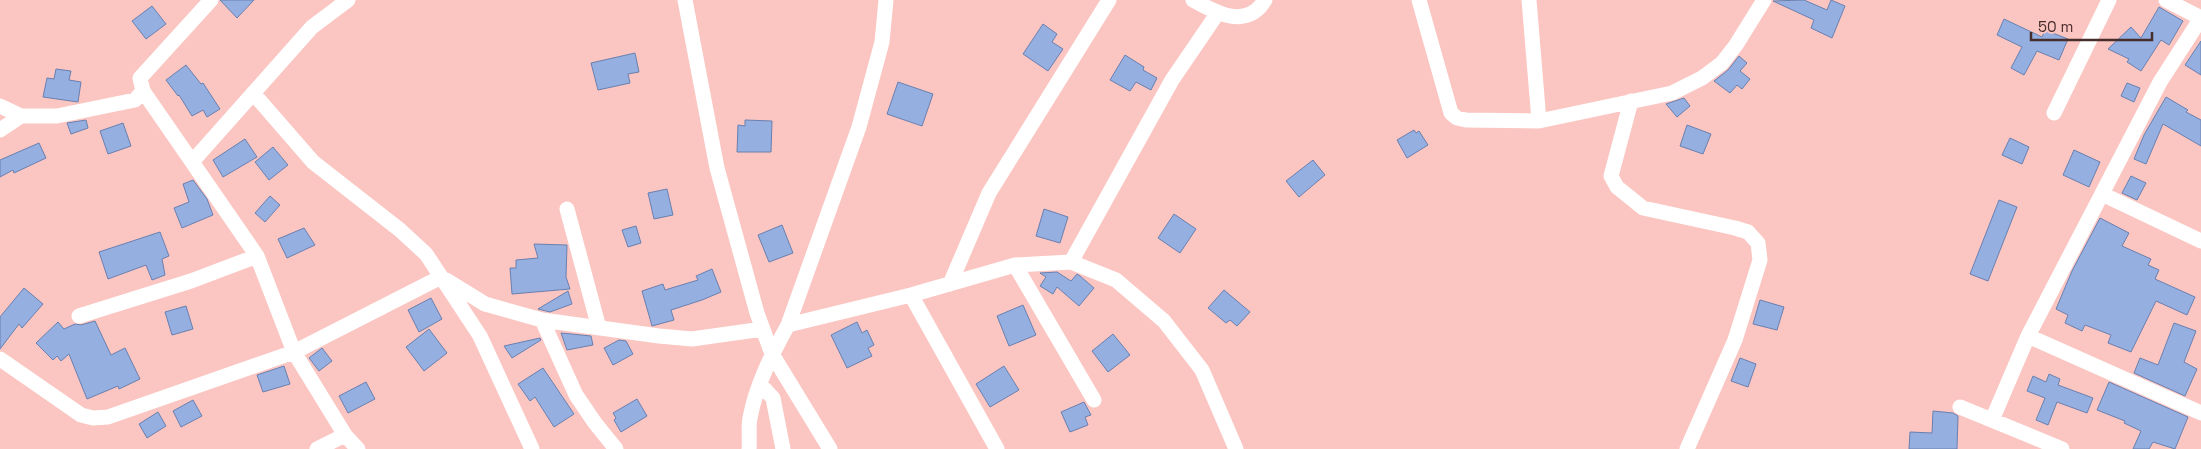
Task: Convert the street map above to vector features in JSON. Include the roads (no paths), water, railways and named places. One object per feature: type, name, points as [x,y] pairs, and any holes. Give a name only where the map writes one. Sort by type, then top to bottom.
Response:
[{"type":"street","points":[[211,0],[140,78],[143,91],[257,256],[294,352],[345,434],[358,449]]},
{"type":"street","points":[[192,162],[312,27],[348,0]]},
{"type":"street","points":[[685,0],[717,168],[763,329],[772,354],[830,449]]},
{"type":"street","points":[[749,449],[750,419],[760,384],[772,354],[788,325],[858,127],[882,42],[886,0]]},
{"type":"street","points":[[950,284],[989,193],[1109,0]]},
{"type":"street","points":[[1193,0],[1217,14],[1239,17],[1259,10],[1265,0]]},
{"type":"street","points":[[1419,0],[1451,113],[1457,118],[1466,120],[1539,121],[1672,93],[1709,73],[1722,63],[1736,45],[1764,0]]},
{"type":"street","points":[[1530,0],[1539,121]]},
{"type":"street","points":[[2054,113],[2110,0]]},
{"type":"street","points":[[1992,420],[2028,336],[2160,82],[2201,18],[2166,0]]},
{"type":"street","points":[[1071,262],[1172,80],[1217,14]]},
{"type":"street","points":[[0,106],[21,116],[57,116],[135,100],[143,91]]},
{"type":"street","points":[[253,93],[313,162],[400,230],[426,254],[480,336],[532,449]]},
{"type":"street","points":[[1631,101],[1611,176],[1617,187],[1643,208],[1735,228],[1748,232],[1758,243],[1760,260],[1735,340],[1687,449]]},
{"type":"street","points":[[0,130],[21,116]]},
{"type":"street","points":[[2102,194],[2201,241]]},
{"type":"street","points":[[567,209],[599,328]]},
{"type":"street","points":[[79,316],[191,281],[257,256]]},
{"type":"street","points":[[788,325],[911,296],[1015,266],[1071,262],[1116,280],[1164,321],[1202,370],[1236,449]]},
{"type":"street","points":[[1015,266],[1094,400]]},
{"type":"street","points":[[441,277],[485,304],[542,320],[692,339],[763,329]]},
{"type":"street","points":[[0,359],[81,415],[93,418],[108,417],[294,352],[441,277]]},
{"type":"street","points":[[911,296],[997,449]]},
{"type":"street","points":[[542,320],[576,395],[616,449]]},
{"type":"street","points":[[2028,336],[2201,413]]},
{"type":"street","points":[[760,384],[772,398],[783,449]]},
{"type":"street","points":[[1960,407],[2062,449]]},
{"type":"street","points":[[317,449],[345,434]]}]
